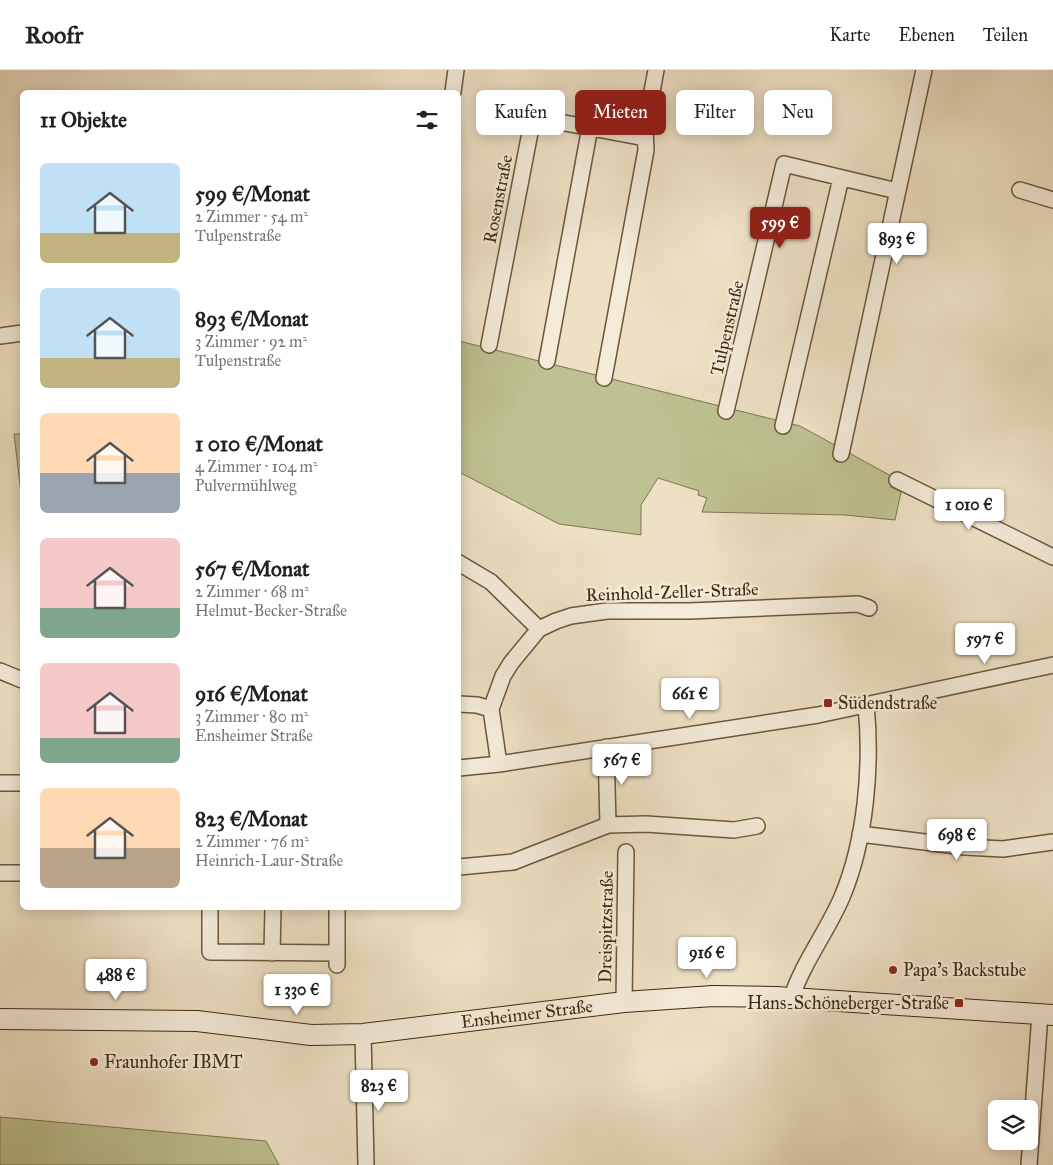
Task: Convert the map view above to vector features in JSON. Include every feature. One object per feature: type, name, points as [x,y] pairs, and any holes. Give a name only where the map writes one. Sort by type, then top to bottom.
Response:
[{"type":"main road","name":"Ensheimer Straße","points":[[0,1019],[197,1021],[311,1035],[363,1034],[624,1002],[714,996],[1047,1014]]},
{"type":"street","points":[[453,90],[456,70]]},
{"type":"street","points":[[604,378],[646,150],[645,138],[656,70]]},
{"type":"street","points":[[841,454],[924,70]]},
{"type":"street","name":"Rosenstraße","points":[[489,346],[533,117],[575,124]]},
{"type":"street","points":[[548,361],[589,135]]},
{"type":"street","name":"Rosenstraße","points":[[630,135],[645,138]]},
{"type":"street","name":"Tulpenstraße","points":[[726,411],[784,164],[897,192]]},
{"type":"street","points":[[783,426],[841,178]]},
{"type":"street","points":[[1020,190],[1053,200]]},
{"type":"street","points":[[0,336],[20,333]]},
{"type":"street","points":[[897,480],[1053,557]]},
{"type":"street","points":[[461,564],[491,582],[539,630]]},
{"type":"street","name":"Reinhold-Zeller-Straße","points":[[499,764],[491,709],[503,676],[511,662],[539,630],[571,616],[607,611],[689,611],[858,604],[869,608]]},
{"type":"street","points":[[461,768],[499,764],[818,715],[1053,665]]},
{"type":"street","points":[[0,671],[20,679]]},
{"type":"street","points":[[461,704],[477,705],[491,709]]},
{"type":"street","points":[[791,999],[807,962],[842,898],[853,865],[860,834],[870,741],[866,705]]},
{"type":"street","points":[[606,747],[608,825]]},
{"type":"street","points":[[0,783],[20,783]]},
{"type":"street","points":[[461,867],[513,862],[608,825],[646,824],[734,830],[757,826]]},
{"type":"street","points":[[860,834],[965,847],[1003,849],[1053,842]]},
{"type":"street","name":"Dreispitzstraße","points":[[624,1002],[626,852]]},
{"type":"street","points":[[0,873],[20,873]]},
{"type":"street","points":[[210,910],[210,952],[272,953],[337,959],[337,910]]},
{"type":"street","points":[[272,953],[273,910]]},
{"type":"street","points":[[1029,1165],[1047,1014]]},
{"type":"street","points":[[363,1034],[366,1165]]},
{"type":"green space","points":[[461,341],[800,426],[893,477],[891,487],[901,492],[895,520],[845,515],[702,512],[707,498],[698,495],[699,491],[658,478],[641,505],[641,535],[559,524],[461,473]]},
{"type":"green space","points":[[14,434],[20,434],[20,485]]},
{"type":"green space","points":[[0,1117],[266,1141],[279,1165],[0,1165]]},
{"type":"place","name":"Südendstraße","points":[[828,703]]},
{"type":"place","name":"Papa's Backstube","points":[[893,970]]},
{"type":"place","name":"Hans-Schöneberger-Straße","points":[[959,1003]]},
{"type":"place","name":"Fraunhofer IBMT","points":[[94,1062]]}]
